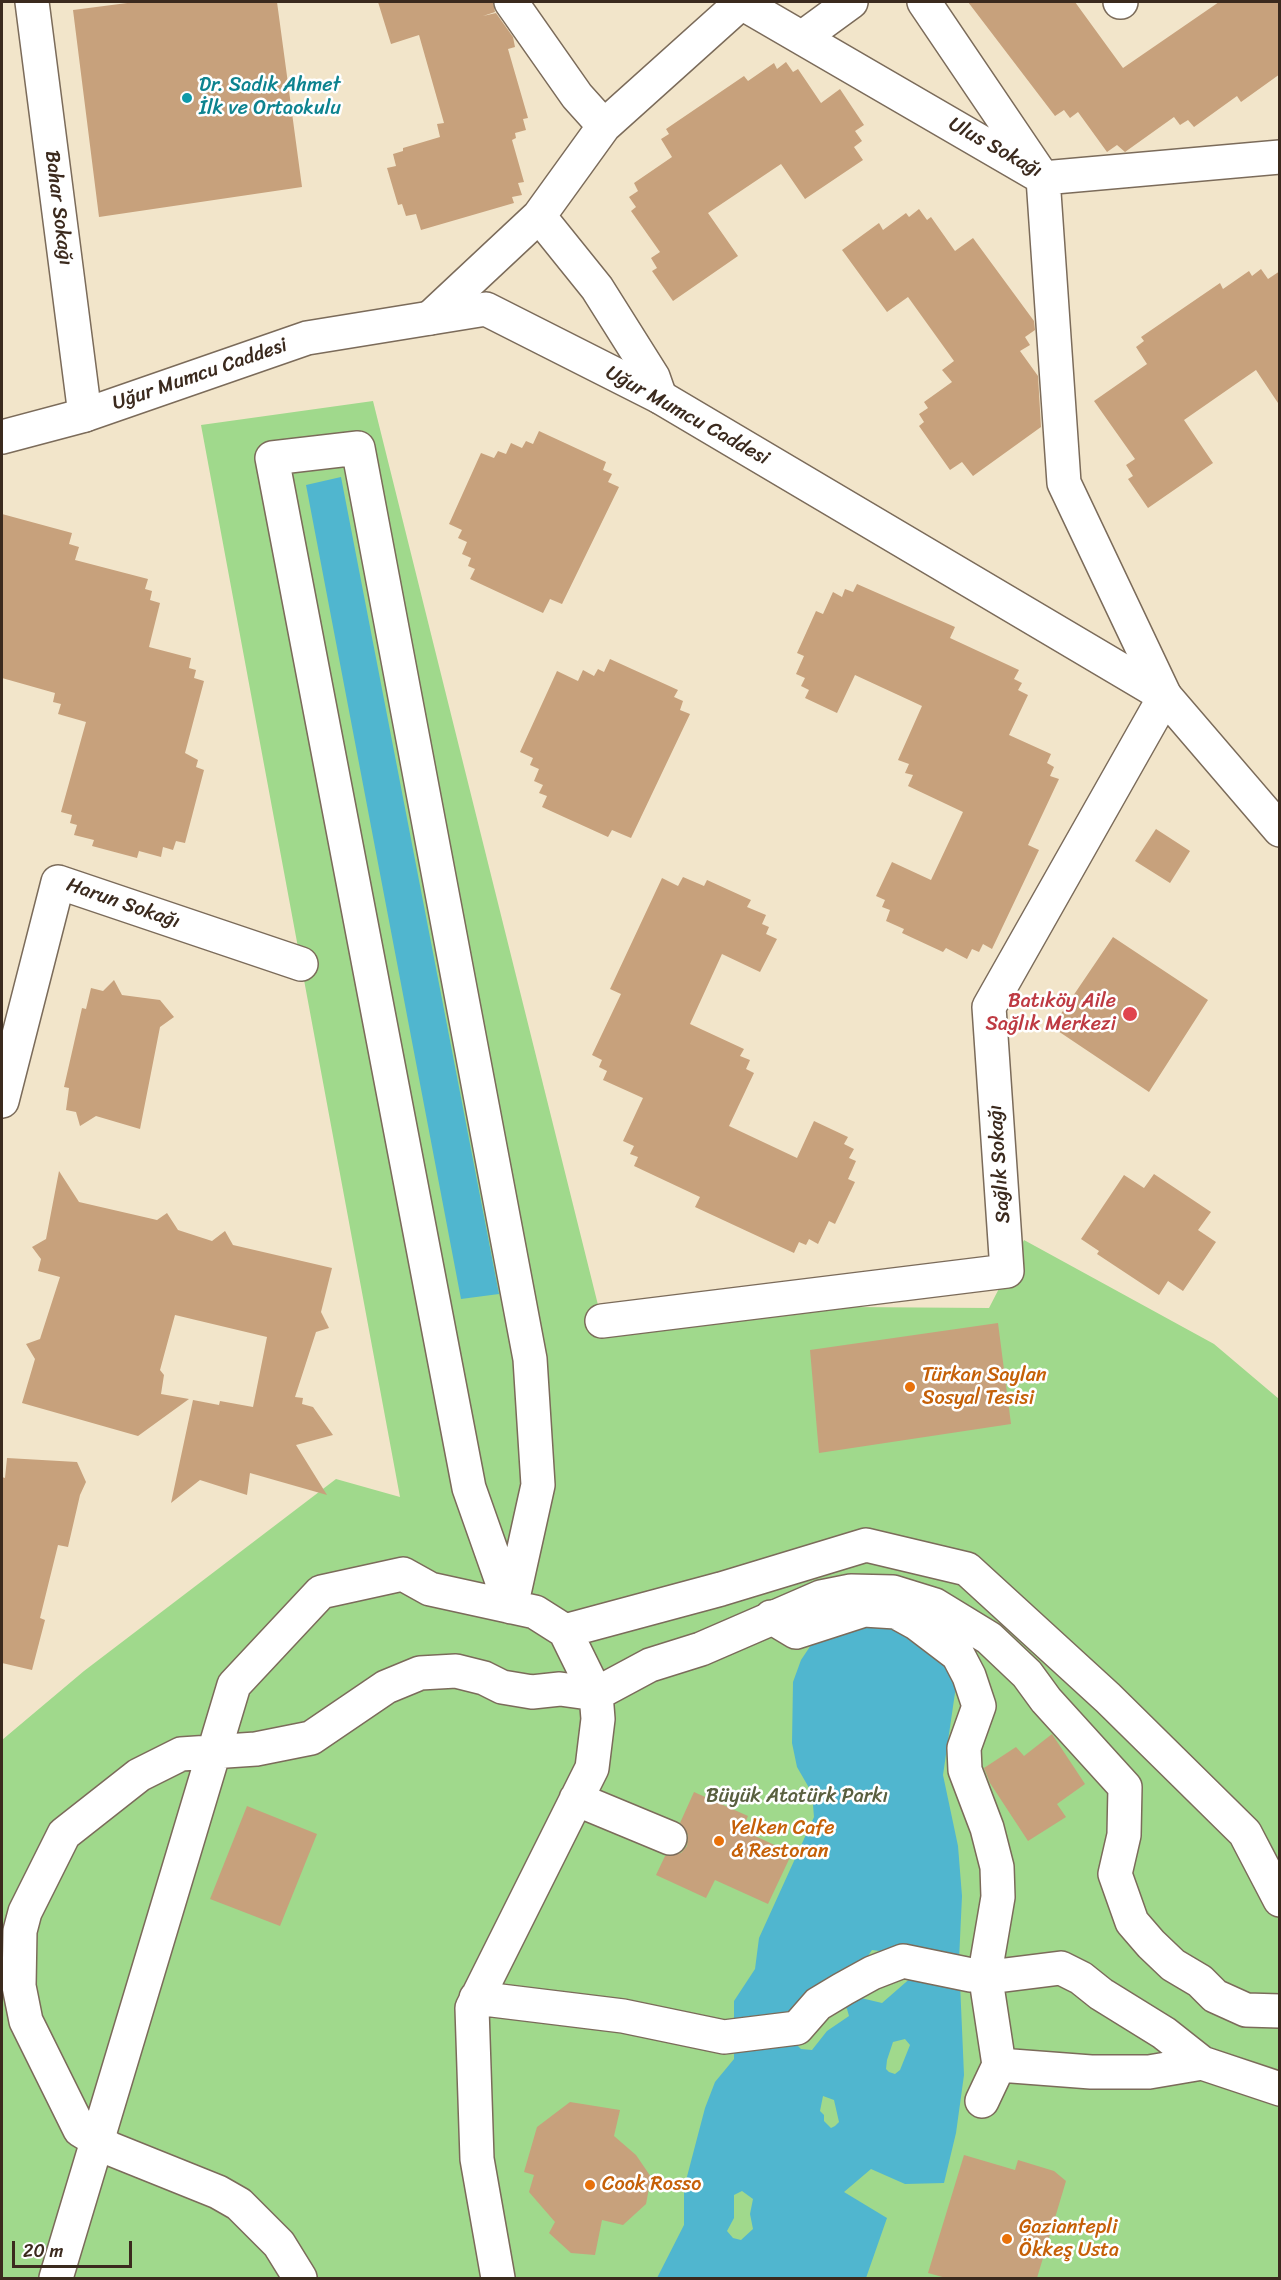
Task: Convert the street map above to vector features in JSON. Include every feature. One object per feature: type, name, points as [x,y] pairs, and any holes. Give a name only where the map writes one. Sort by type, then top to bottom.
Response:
[{"type":"street","name":"Bahar Sokağı","points":[[32,2],[85,415]]},
{"type":"street","points":[[511,2],[577,96],[604,126]]},
{"type":"street","points":[[430,318],[539,216],[604,126],[741,2]]},
{"type":"street","name":"Ulus Sokağı","points":[[741,2],[1043,178],[1280,157]]},
{"type":"street","points":[[803,37],[851,2]]},
{"type":"street","points":[[924,2],[1043,178],[1064,483],[1165,696]]},
{"type":"street","points":[[539,216],[597,288],[652,377],[660,397]]},
{"type":"street","name":"Uğur Mumcu Caddesi","points":[[2,437],[85,415],[307,338],[486,309],[660,397],[1165,696],[1280,830]]},
{"type":"street","points":[[358,448],[530,1359],[538,1485],[511,1606],[469,1488],[273,458],[358,448]]},
{"type":"street","name":"Sağlık Sokağı","points":[[602,1322],[1007,1271],[989,1007],[1165,696]]},
{"type":"street","name":"Harun Sokağı","points":[[2,1101],[58,882],[301,964]]},
{"type":"street","points":[[566,1630],[721,1589],[866,1545],[967,1569],[1108,1698],[1245,1833],[1280,1900]]},
{"type":"street","points":[[57,2278],[234,1685],[321,1592],[403,1574],[430,1589],[535,1612],[566,1630],[596,1694],[598,1719],[592,1768],[472,2008],[477,2159],[498,2278]]},
{"type":"street","points":[[300,2278],[279,2244],[240,2204],[218,2192],[97,2142],[80,2130],[26,2021],[19,1986],[20,1931],[25,1912],[64,1834],[139,1775],[181,1754],[256,1749],[311,1738],[386,1688],[420,1673],[456,1671],[522,1690],[560,1689],[596,1694],[650,1665],[701,1649],[821,1597],[841,1593],[893,1592],[935,1605],[990,1638],[1027,1674],[1046,1700],[1125,1787],[1124,1835],[1115,1874],[1132,1922],[1173,1965],[1200,1981],[1215,1996],[1246,2010],[1280,2011]]},
{"type":"street","points":[[771,1617],[796,1632],[864,1610],[896,1612],[916,1623],[958,1655],[969,1676],[979,1706],[964,1748],[965,1770],[987,1828],[997,1867],[998,1897],[971,1973],[999,2065],[982,2101]]},
{"type":"street","points":[[576,1799],[670,1838]]},
{"type":"street","points":[[476,1998],[623,2016],[724,2037],[797,2028],[818,2004],[853,1983],[903,1961],[971,1973],[1005,1975],[1061,1968],[1081,1978],[1101,1994],[1164,2033],[1202,2063],[1280,2089]]},
{"type":"street","points":[[999,2065],[1091,2072],[1149,2072],[1202,2063]]},
{"type":"green space","name":"Büyük Atatürk Parkı","points":[[373,401],[602,1321],[765,1318],[847,1307],[989,1308],[1024,1240],[1214,1344],[1279,1399],[1279,2278],[2,2278],[2,1740],[84,1671],[336,1479],[400,1497],[201,425]]},
{"type":"water","points":[[341,477],[499,1294],[461,1299],[306,485]]},
{"type":"water","points":[[900,1621],[946,1658],[956,1686],[943,1775],[958,1846],[962,1896],[959,1960],[964,2075],[956,2133],[944,2183],[905,2184],[871,2169],[844,2192],[887,2218],[866,2278],[657,2278],[684,2225],[684,2188],[705,2108],[715,2082],[734,2059],[734,2001],[755,1969],[759,1938],[814,1817],[812,1793],[797,1767],[792,1743],[793,1682],[801,1660],[817,1636],[841,1627]],"holes":[[[872,1950],[887,1952],[913,1976],[882,2003],[861,1998],[856,1986],[863,1963]],[[841,2002],[847,2009],[849,2016],[827,2031],[812,2050],[801,2049],[792,2040]],[[905,2039],[910,2045],[900,2070],[895,2074],[886,2069],[893,2042]],[[823,2096],[834,2100],[839,2122],[831,2128],[824,2121],[824,2115],[820,2111]],[[742,2191],[753,2199],[750,2214],[753,2229],[741,2240],[733,2238],[727,2231],[734,2218],[734,2195]]]},
{"type":"building","name":"Dr. Sadık Ahmet İlk ve Ortaokulu","points":[[135,2],[277,2],[302,187],[99,217],[73,10]]},
{"type":"building","points":[[378,2],[493,2],[495,12],[483,16],[496,13],[513,37],[515,47],[508,49],[528,118],[523,119],[526,130],[515,133],[516,138],[512,140],[524,182],[518,183],[522,195],[512,197],[514,203],[421,230],[416,214],[406,216],[402,204],[398,205],[387,168],[396,166],[393,154],[403,151],[403,148],[440,137],[437,124],[444,123],[419,35],[391,44]]},
{"type":"building","points":[[968,2],[1075,2],[1123,68],[1219,2],[1280,2],[1280,74],[1241,102],[1237,96],[1194,127],[1188,120],[1180,125],[1174,117],[1125,152],[1117,145],[1107,152],[1078,112],[1070,118],[1064,110],[1055,116]]},
{"type":"building","points":[[786,62],[793,72],[798,69],[821,103],[840,89],[864,125],[855,131],[862,141],[854,147],[863,160],[805,199],[781,164],[708,213],[738,256],[673,301],[652,271],[657,268],[651,258],[660,252],[631,211],[636,207],[629,197],[638,191],[634,183],[672,157],[661,139],[669,134],[666,129],[744,76],[748,81],[774,63],[777,69]]},
{"type":"building","points":[[919,209],[927,220],[931,217],[955,251],[973,238],[1034,321],[1035,330],[1025,337],[1030,345],[1020,351],[1038,376],[1041,427],[973,476],[962,462],[950,470],[919,426],[924,422],[919,414],[928,408],[924,402],[952,382],[942,370],[954,361],[908,297],[887,312],[842,250],[879,223],[883,230],[906,213],[909,217]]},
{"type":"building","points":[[1261,269],[1268,279],[1280,271],[1280,406],[1256,370],[1184,420],[1213,463],[1148,508],[1128,479],[1133,476],[1126,465],[1135,459],[1094,401],[1147,364],[1136,347],[1144,341],[1141,337],[1220,283],[1223,289],[1249,271],[1252,276]]},
{"type":"building","points":[[539,431],[606,462],[603,470],[612,474],[608,482],[619,487],[562,604],[550,599],[543,613],[470,579],[475,569],[468,566],[471,558],[462,554],[467,542],[458,538],[462,530],[449,524],[481,453],[494,458],[498,451],[506,454],[511,443],[522,448],[526,441],[533,444]]},
{"type":"building","points":[[2,514],[72,533],[69,544],[79,547],[75,560],[148,579],[145,589],[152,591],[150,600],[160,603],[149,647],[191,658],[189,668],[196,670],[194,678],[204,681],[185,753],[198,760],[196,767],[204,770],[185,843],[176,841],[173,850],[163,847],[161,857],[139,851],[137,858],[92,846],[94,840],[74,835],[77,825],[70,823],[72,815],[61,812],[86,722],[58,714],[61,704],[53,702],[55,693],[2,678]]},
{"type":"building","points":[[857,584],[955,627],[950,638],[1019,670],[1014,679],[1022,683],[1018,690],[1028,695],[1009,735],[1051,754],[1047,763],[1054,767],[1050,776],[1059,779],[1028,845],[1039,850],[992,949],[983,944],[979,952],[972,949],[967,959],[946,948],[943,952],[902,933],[904,929],[886,921],[890,910],[882,907],[885,900],[876,896],[892,862],[931,880],[963,812],[908,786],[913,775],[905,773],[909,764],[898,760],[922,706],[855,675],[837,713],[805,698],[809,690],[801,686],[805,678],[796,674],[804,656],[797,653],[816,611],[823,614],[833,592],[842,597],[845,589],[853,592]]},
{"type":"building","points":[[610,659],[678,690],[674,697],[683,701],[680,710],[690,714],[631,838],[612,830],[608,837],[542,807],[547,796],[539,793],[543,785],[534,781],[539,769],[530,765],[533,758],[520,752],[557,671],[578,681],[583,670],[594,676],[598,669],[604,672]]},
{"type":"building","points":[[1156,829],[1190,851],[1170,883],[1135,861]]},
{"type":"building","points":[[683,877],[704,886],[707,880],[751,900],[747,907],[766,915],[762,924],[769,927],[766,934],[777,939],[760,972],[722,954],[690,1024],[744,1049],[740,1056],[750,1060],[746,1069],[754,1073],[729,1126],[797,1158],[814,1121],[848,1137],[844,1144],[854,1149],[849,1158],[856,1161],[848,1179],[855,1182],[835,1224],[829,1221],[818,1244],[809,1239],[806,1245],[799,1242],[794,1253],[695,1207],[700,1197],[634,1166],[638,1157],[630,1154],[634,1146],[623,1141],[643,1098],[603,1080],[607,1071],[599,1067],[602,1060],[592,1055],[621,994],[610,989],[662,878],[678,886]]},
{"type":"building","points":[[1113,937],[1208,1000],[1149,1092],[1052,1027]]},
{"type":"building","points":[[114,980],[122,995],[160,1000],[174,1017],[160,1027],[140,1129],[96,1116],[80,1126],[76,1112],[66,1110],[69,1088],[64,1087],[82,1008],[86,1009],[91,988],[103,991]]},
{"type":"building","points":[[59,1171],[79,1202],[157,1220],[167,1213],[178,1230],[212,1241],[225,1231],[233,1245],[332,1268],[321,1312],[329,1328],[316,1332],[295,1397],[303,1398],[302,1404],[313,1407],[333,1435],[296,1445],[327,1495],[250,1473],[247,1495],[200,1480],[171,1503],[193,1400],[219,1405],[220,1401],[253,1407],[267,1337],[175,1315],[160,1370],[164,1375],[161,1394],[189,1399],[138,1436],[22,1403],[35,1359],[26,1344],[40,1339],[60,1277],[38,1271],[41,1259],[32,1247],[46,1239]]},
{"type":"building","points":[[1154,1174],[1211,1212],[1198,1230],[1216,1242],[1183,1291],[1168,1281],[1159,1295],[1097,1254],[1099,1251],[1081,1239],[1124,1175],[1144,1188]]},
{"type":"building","name":"Türkan Saylan Sosyal Tesisi","points":[[998,1323],[1011,1424],[819,1453],[810,1350]]},
{"type":"building","points":[[7,1458],[77,1462],[86,1482],[80,1495],[68,1547],[58,1545],[40,1618],[45,1620],[32,1670],[2,1663],[2,1477],[5,1478]]},
{"type":"building","points":[[1052,1734],[1085,1784],[1057,1804],[1066,1817],[1028,1841],[990,1783],[984,1768],[1016,1747],[1024,1756]]},
{"type":"building","name":"Yelken Cafe & Restoran","points":[[694,1792],[748,1816],[742,1830],[792,1853],[768,1904],[715,1880],[706,1898],[656,1875],[665,1856],[681,1853],[687,1846],[688,1835],[680,1823]]},
{"type":"building","points":[[247,1806],[317,1834],[280,1926],[210,1899]]},
{"type":"building","name":"Cook Rosso","points":[[570,2102],[620,2110],[614,2136],[636,2155],[651,2177],[646,2204],[623,2225],[602,2220],[595,2255],[571,2253],[549,2233],[555,2222],[529,2192],[534,2175],[524,2172],[537,2127]]},
{"type":"building","points":[[964,2155],[1015,2170],[1018,2160],[1054,2171],[1066,2181],[1037,2278],[946,2278],[928,2273]]},
{"type":"place","name":"Dr. Sadık Ahmet İlk ve Ortaokulu","points":[[187,98]]},
{"type":"place","name":"Batıköy Aile Sağlık Merkezi","points":[[1130,1014]]},
{"type":"place","name":"Türkan Saylan Sosyal Tesisi","points":[[910,1387]]},
{"type":"place","name":"Yelken Cafe & Restoran","points":[[719,1841]]},
{"type":"place","name":"Cook Rosso","points":[[590,2185]]},
{"type":"place","name":"Gaziantepli Ökkeş Usta","points":[[1007,2239]]}]
